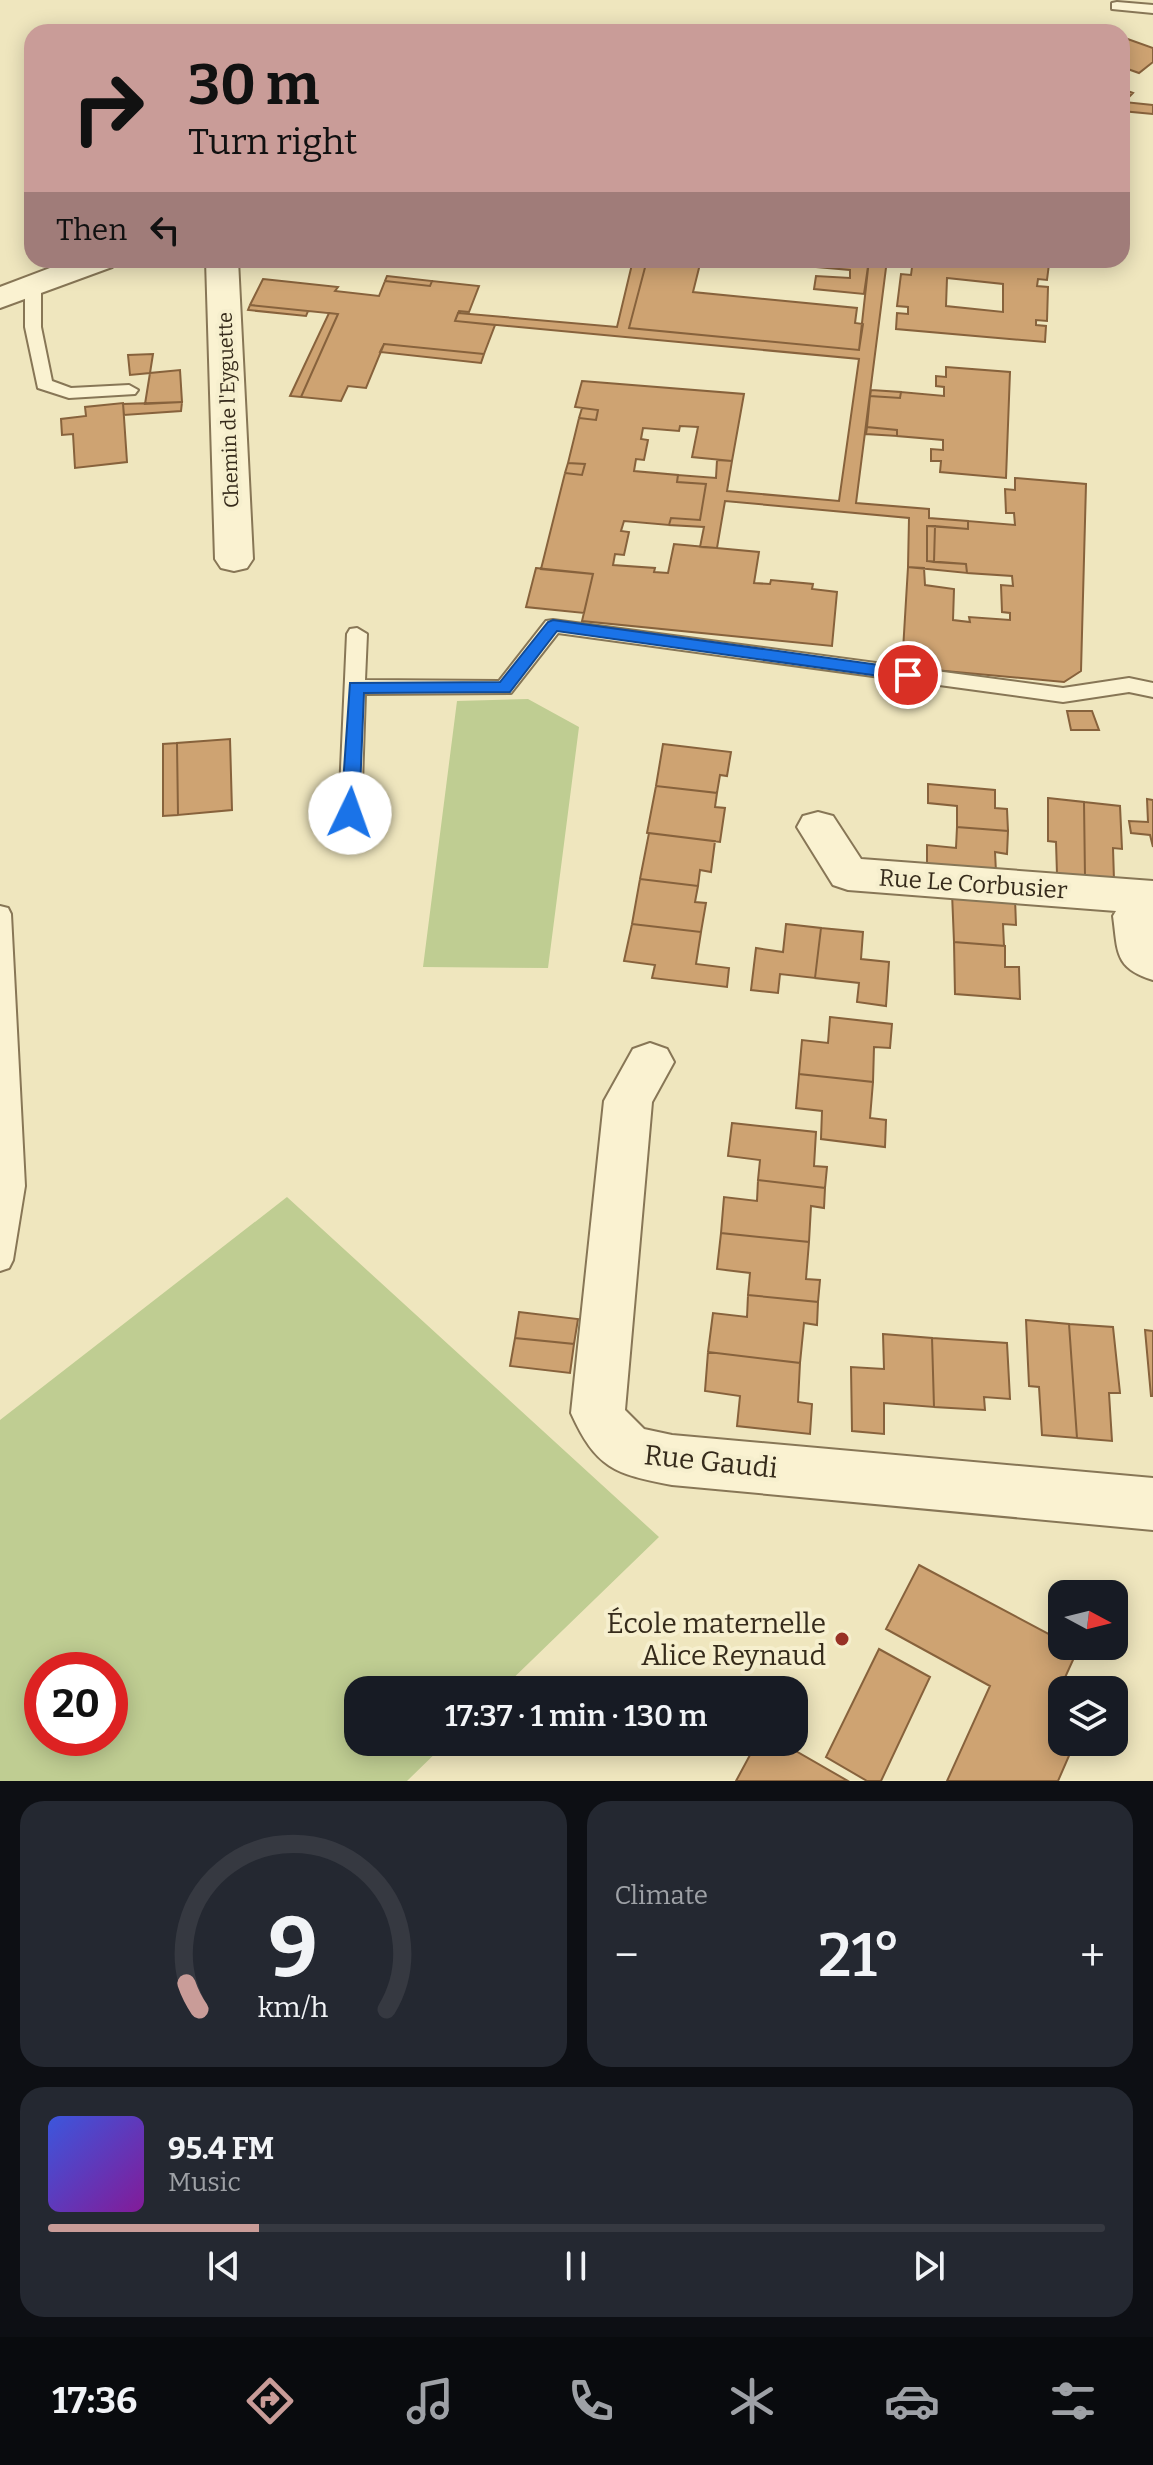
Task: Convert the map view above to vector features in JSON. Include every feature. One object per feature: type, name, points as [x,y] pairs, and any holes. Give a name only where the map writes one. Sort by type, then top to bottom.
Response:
[{"type":"street","points":[[0,298],[80,268]]},
{"type":"street","name":"Chemin de l'Eyguette","points":[[222,268],[234,559]]},
{"type":"street","name":"Rue Le Corbusier","points":[[818,827],[848,874],[1153,899]]},
{"type":"street","name":"Rue Le Corbusier","points":[[1153,899],[1135,916],[1141,956],[1153,963]]},
{"type":"street","name":"Rue Gaudi","points":[[650,1062],[628,1101],[598,1413],[609,1436],[627,1451],[672,1460],[1153,1504]]},
{"type":"lane","points":[[1117,6],[1153,9]]},
{"type":"lane","points":[[33,286],[33,327],[44,384],[69,393],[129,390]]},
{"type":"lane","points":[[356,687],[504,688],[553,626],[1063,695],[1129,685],[1153,690]]},
{"type":"lane","points":[[350,813],[357,634]]},
{"type":"lane","points":[[0,914],[13,1186],[0,1260]]},
{"type":"green space","points":[[528,699],[579,727],[548,968],[423,967],[457,701]]},
{"type":"green space","points":[[287,1197],[659,1537],[515,1676],[344,1676],[344,1756],[433,1756],[407,1781],[0,1781],[0,1420]]},
{"type":"building","points":[[1130,40],[1153,48],[1153,62],[1139,73],[1130,70]]},
{"type":"building","points":[[1130,103],[1153,105],[1153,114],[1130,112]]},
{"type":"building","points":[[631,268],[645,268],[629,328],[859,350],[868,268],[886,268],[856,503],[929,509],[929,518],[968,521],[968,529],[927,526],[927,561],[966,564],[967,573],[908,567],[909,518],[725,501],[717,548],[700,547],[704,527],[669,525],[671,518],[700,520],[706,484],[677,482],[678,475],[716,478],[717,460],[732,461],[727,491],[839,501],[859,359],[455,321],[458,313],[617,327]]},
{"type":"building","points":[[645,268],[699,268],[693,292],[857,308],[855,323],[863,324],[859,350],[629,328]]},
{"type":"building","points":[[828,268],[868,268],[864,294],[814,289],[816,276],[850,278],[850,270]]},
{"type":"building","points":[[912,268],[1048,268],[1047,280],[1038,279],[1037,286],[1048,287],[1047,321],[1036,320],[1036,325],[1046,326],[1045,342],[896,329],[897,313],[908,314],[908,307],[897,306],[901,274],[911,275]],"holes":[[[947,278],[1003,284],[1003,312],[946,306]]]},
{"type":"building","points":[[387,276],[432,281],[430,286],[385,281]]},
{"type":"building","points":[[263,279],[338,287],[335,291],[379,296],[385,281],[430,286],[432,281],[479,286],[469,312],[459,311],[455,321],[495,325],[484,354],[384,344],[366,388],[348,386],[341,401],[301,397],[338,314],[250,305]]},
{"type":"building","points":[[250,305],[308,311],[306,316],[248,310]]},
{"type":"building","points":[[329,313],[338,314],[301,397],[290,396]]},
{"type":"building","points":[[384,344],[484,354],[481,363],[380,352]]},
{"type":"building","points":[[153,354],[150,373],[130,375],[128,355]]},
{"type":"building","points":[[946,367],[1010,372],[1006,478],[940,472],[941,461],[931,461],[931,449],[943,450],[943,440],[897,436],[897,430],[867,427],[870,396],[900,398],[901,392],[944,396],[944,387],[936,386],[936,376],[946,377]]},
{"type":"building","points":[[180,370],[182,402],[145,404],[150,373]]},
{"type":"building","points":[[582,381],[744,394],[732,461],[692,457],[698,427],[680,426],[679,431],[643,428],[641,439],[648,440],[644,460],[636,459],[634,471],[678,475],[677,482],[706,484],[700,520],[671,518],[669,525],[624,521],[621,531],[629,532],[624,555],[615,554],[613,565],[655,568],[654,572],[668,573],[674,544],[759,552],[754,583],[770,584],[771,580],[813,584],[812,589],[837,592],[832,646],[582,621],[593,574],[541,569],[565,473],[582,475],[585,464],[568,463],[579,418],[596,420],[598,410],[575,407]]},
{"type":"building","points":[[871,390],[901,392],[900,398],[870,396]]},
{"type":"building","points":[[182,402],[181,411],[124,415],[123,404]]},
{"type":"building","points":[[123,403],[127,462],[75,468],[73,434],[62,435],[61,419],[86,416],[85,407]]},
{"type":"building","points":[[582,408],[598,410],[596,420],[579,418]]},
{"type":"building","points":[[867,427],[897,430],[897,436],[866,434]]},
{"type":"building","points":[[568,463],[585,464],[582,475],[565,473]]},
{"type":"building","points":[[1015,478],[1086,484],[1081,671],[1064,682],[902,667],[908,567],[924,568],[925,585],[954,589],[953,620],[970,622],[969,617],[1010,620],[1010,613],[1002,612],[1001,585],[1013,586],[1012,576],[967,573],[966,564],[934,562],[935,526],[968,529],[968,521],[1015,525],[1014,513],[1006,513],[1005,489],[1015,490]]},
{"type":"building","points":[[927,526],[935,526],[934,562],[927,561]]},
{"type":"building","points":[[536,568],[593,574],[584,613],[526,607]]},
{"type":"building","points":[[1067,711],[1092,711],[1099,730],[1071,730]]},
{"type":"building","points":[[230,739],[232,810],[178,815],[177,743]]},
{"type":"building","points":[[177,743],[178,815],[163,816],[163,744]]},
{"type":"building","points":[[663,744],[731,752],[727,776],[720,775],[717,793],[656,786]]},
{"type":"building","points":[[928,784],[995,790],[995,808],[1007,809],[1008,831],[957,827],[957,806],[928,803]]},
{"type":"building","points":[[656,786],[717,793],[715,807],[725,808],[720,842],[647,833]]},
{"type":"building","points":[[1048,798],[1084,802],[1085,877],[1057,874],[1056,842],[1048,841]]},
{"type":"building","points":[[1147,799],[1153,800],[1153,847],[1150,835],[1131,833],[1129,821],[1148,822]]},
{"type":"building","points":[[1084,802],[1120,806],[1122,849],[1113,848],[1114,880],[1085,877]]},
{"type":"building","points":[[957,827],[1008,831],[1007,854],[995,852],[996,872],[927,865],[927,845],[956,848]]},
{"type":"building","points":[[649,833],[715,841],[711,872],[700,870],[698,886],[640,879]]},
{"type":"building","points":[[640,879],[698,886],[695,902],[706,903],[701,932],[632,924]]},
{"type":"building","points":[[952,893],[1015,898],[1016,925],[1003,924],[1004,946],[954,942]]},
{"type":"building","points":[[632,924],[701,932],[696,964],[729,968],[727,987],[652,978],[655,965],[624,961]]},
{"type":"building","points":[[786,924],[821,928],[815,978],[780,974],[778,993],[751,990],[756,948],[783,952]]},
{"type":"building","points":[[821,928],[863,932],[861,959],[889,962],[886,1006],[857,1002],[859,983],[815,978]]},
{"type":"building","points":[[954,942],[1005,946],[1005,967],[1019,967],[1020,999],[955,994]]},
{"type":"building","points":[[830,1017],[892,1024],[890,1048],[874,1047],[873,1082],[799,1074],[802,1040],[828,1043]]},
{"type":"building","points":[[799,1074],[873,1082],[870,1118],[886,1120],[885,1147],[821,1139],[822,1111],[796,1108]]},
{"type":"building","points":[[732,1123],[816,1132],[814,1166],[827,1167],[825,1188],[758,1180],[760,1160],[728,1156]]},
{"type":"building","points":[[758,1180],[825,1188],[824,1208],[811,1206],[809,1242],[721,1233],[724,1197],[757,1201]]},
{"type":"building","points":[[721,1233],[809,1242],[806,1279],[820,1280],[818,1302],[748,1295],[750,1273],[717,1269]]},
{"type":"building","points":[[748,1295],[818,1302],[817,1325],[804,1323],[800,1363],[708,1352],[713,1313],[747,1317]]},
{"type":"building","points":[[519,1312],[578,1319],[574,1344],[515,1338]]},
{"type":"building","points":[[1026,1320],[1069,1324],[1077,1438],[1042,1435],[1039,1387],[1029,1386]]},
{"type":"building","points":[[1069,1324],[1113,1327],[1120,1393],[1109,1393],[1112,1441],[1077,1438]]},
{"type":"building","points":[[1145,1330],[1153,1331],[1153,1396],[1151,1396]]},
{"type":"building","points":[[883,1334],[932,1338],[934,1407],[884,1403],[884,1434],[852,1431],[851,1367],[884,1369]]},
{"type":"building","points":[[515,1338],[574,1344],[570,1373],[510,1366]]},
{"type":"building","points":[[932,1338],[1007,1343],[1010,1399],[984,1397],[985,1410],[934,1407]]},
{"type":"building","points":[[708,1352],[800,1363],[798,1402],[812,1404],[810,1434],[737,1426],[740,1396],[705,1391]]},
{"type":"building","points":[[919,1565],[1048,1634],[1048,1660],[1073,1660],[1066,1676],[1048,1676],[1048,1756],[1069,1756],[1058,1781],[947,1781],[990,1686],[886,1629]]},
{"type":"building","points":[[879,1649],[930,1677],[881,1781],[867,1781],[826,1757]]},
{"type":"building","points":[[749,1756],[804,1756],[848,1781],[736,1781]]},
{"type":"place","name":"École maternelle Alice Reynaud","points":[[842,1639]]},
{"type":"route","points":[[350,813],[356,687],[504,688],[553,626],[908,675]]}]
